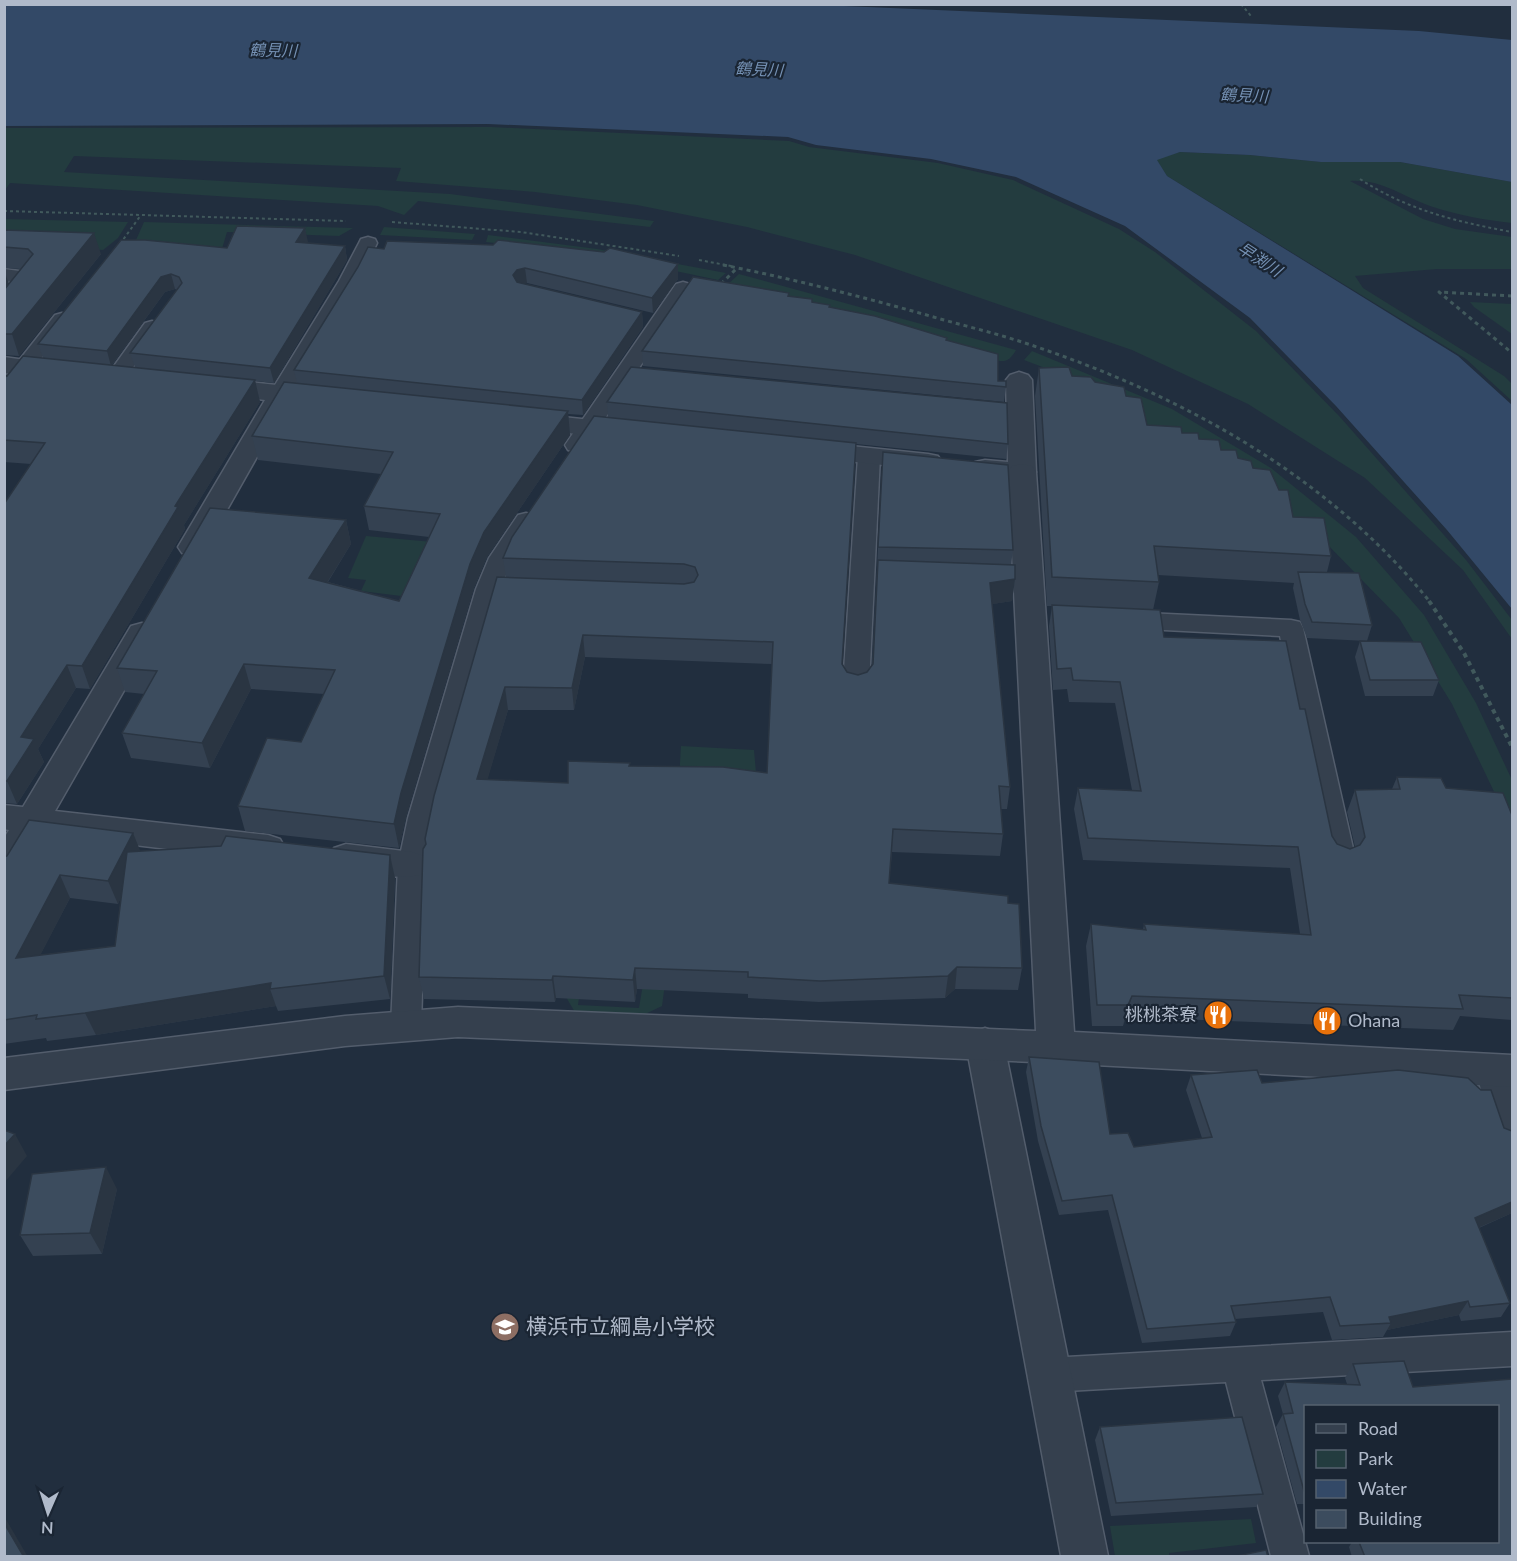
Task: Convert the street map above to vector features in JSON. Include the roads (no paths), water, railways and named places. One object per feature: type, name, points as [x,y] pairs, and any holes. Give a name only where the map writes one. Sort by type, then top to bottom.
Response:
[{"type":"street","points":[[4,392],[14,366],[107,376]]},
{"type":"street","points":[[1019,380],[1008,411],[1022,472],[1016,576],[1042,615],[1056,1047]]},
{"type":"street","points":[[186,384],[352,401]]},
{"type":"street","points":[[177,573],[281,393]]},
{"type":"street","points":[[505,418],[658,435]]},
{"type":"street","points":[[787,448],[1022,472]]},
{"type":"street","points":[[4,869],[19,818],[153,614]]},
{"type":"street","points":[[19,818],[412,865]]},
{"type":"street","points":[[4,1074],[345,1031],[458,1022],[1056,1047],[1504,1071],[1512,1130]]},
{"type":"street","points":[[985,1044],[1085,1557]]},
{"type":"lane","points":[[281,393],[349,281],[368,243]]},
{"type":"lane","points":[[4,275],[28,277],[4,306]]},
{"type":"lane","points":[[563,465],[683,288]]},
{"type":"lane","points":[[14,366],[73,305]]},
{"type":"lane","points":[[107,376],[161,314]]},
{"type":"lane","points":[[637,317],[659,323]]},
{"type":"lane","points":[[624,374],[647,376]]},
{"type":"lane","points":[[856,686],[874,572],[868,456]]},
{"type":"lane","points":[[406,1026],[412,865],[422,818],[499,589],[501,558],[538,502]]},
{"type":"lane","points":[[1102,618],[1291,628],[1341,857]]},
{"type":"lane","points":[[1049,1376],[1512,1349]]},
{"type":"lane","points":[[1239,1365],[1290,1557]]},
{"type":"water","points":[[798,4],[1419,31],[1512,40],[1512,182],[1400,162],[1321,162],[1250,155],[1180,152],[1157,160],[1167,176],[1458,356],[1512,405],[1512,609],[1447,530],[1336,406],[1250,318],[1125,226],[1016,177],[931,159],[816,145],[788,137],[488,124],[5,126],[5,5]]},
{"type":"place","name":"桃桃茶寮","points":[[1218,1015]]},
{"type":"place","name":"Ohana","points":[[1327,1021]]},
{"type":"place","name":"横浜市立綱島小学校","points":[[505,1327]]},
{"type":"water label","name":"鶴見川","points":[[273,50]]},
{"type":"water label","name":"鶴見川","points":[[759,69]]},
{"type":"water label","name":"鶴見川","points":[[1244,95]]},
{"type":"water label","name":"早渕川","points":[[1260,259]]}]
